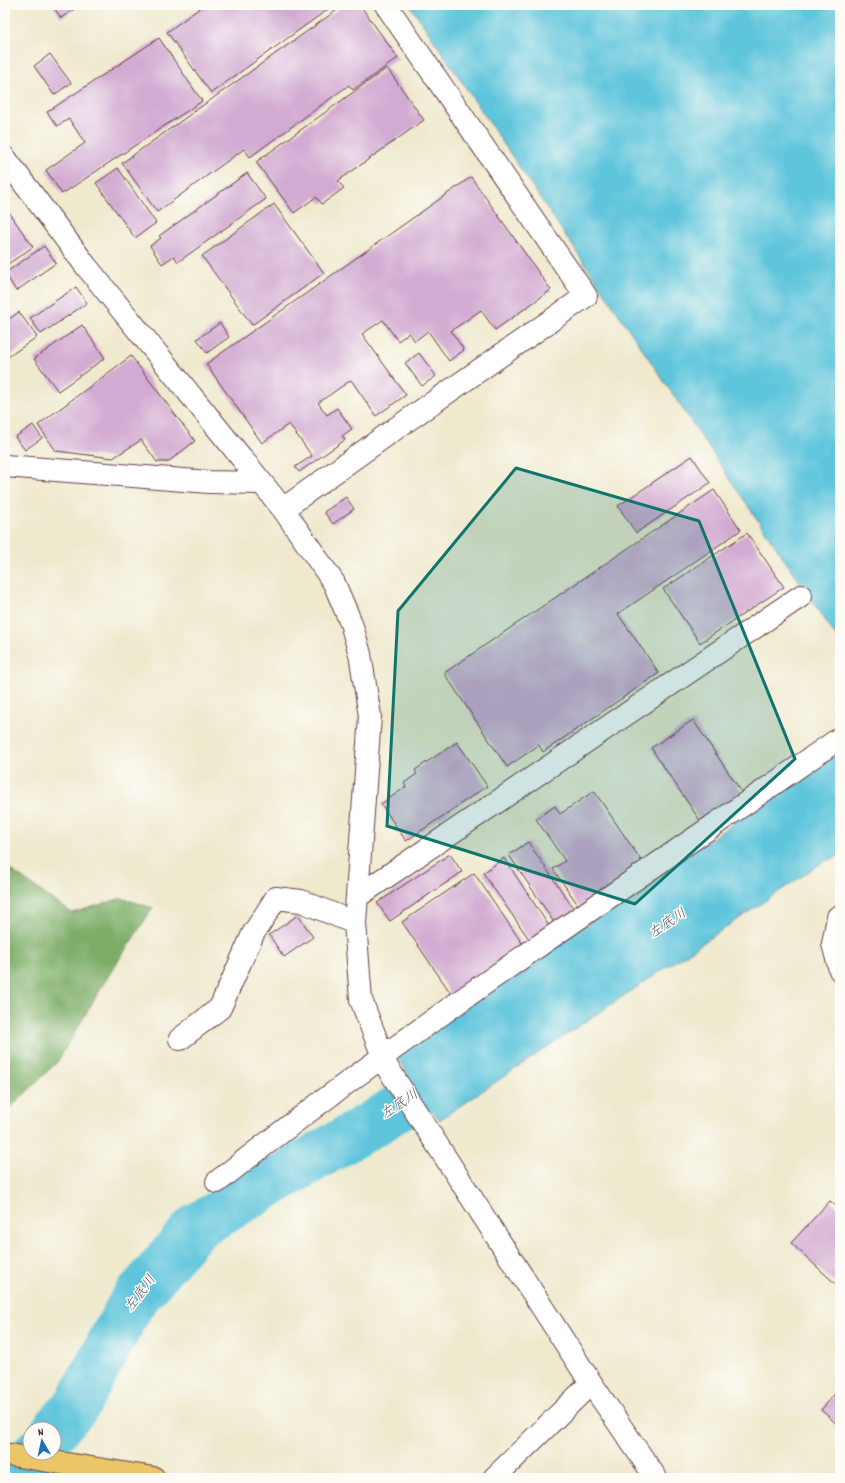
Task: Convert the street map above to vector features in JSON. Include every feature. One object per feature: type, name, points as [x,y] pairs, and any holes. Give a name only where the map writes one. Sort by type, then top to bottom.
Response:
[{"type":"highway","points":[[5,1454],[64,1462],[154,1478]]},
{"type":"street","points":[[283,509],[586,296],[386,5]]},
{"type":"street","points":[[5,158],[86,266],[283,509],[334,583],[351,623],[360,654],[370,716],[358,896],[354,923],[361,1000],[385,1061],[591,1383],[656,1478]]},
{"type":"street","points":[[5,466],[209,482],[262,483]]},
{"type":"street","points":[[358,896],[801,596]]},
{"type":"street","points":[[217,1182],[302,1115],[385,1061],[840,738]]},
{"type":"street","points":[[180,1039],[220,1008],[253,934],[276,898],[302,901],[354,923]]},
{"type":"street","points":[[840,916],[838,917],[836,942],[840,970]]},
{"type":"street","points":[[494,1478],[591,1383]]},
{"type":"highlighted area","points":[[516,468],[699,521],[795,759],[635,904],[387,826],[398,611]]},
{"type":"green space","points":[[5,866],[72,913],[122,898],[153,908],[107,978],[58,1061],[5,1113]]},
{"type":"water","points":[[410,5],[840,5],[840,642]]},
{"type":"water","points":[[840,751],[840,855],[823,862],[439,1120],[395,1054]]},
{"type":"building","points":[[52,5],[80,5],[61,18]]},
{"type":"building","points":[[204,5],[334,5],[211,93],[167,32]]},
{"type":"building","points":[[344,5],[360,5],[398,58],[353,90],[349,85],[250,157],[244,149],[157,212],[122,163]]},
{"type":"building","points":[[159,38],[202,101],[62,194],[46,170],[85,143],[69,119],[57,126],[47,112]]},
{"type":"building","points":[[50,54],[71,83],[54,95],[34,66]]},
{"type":"building","points":[[387,68],[424,120],[338,181],[344,188],[322,204],[316,197],[294,213],[256,162]]},
{"type":"building","points":[[118,168],[156,223],[135,238],[96,183]]},
{"type":"building","points":[[247,173],[266,199],[178,262],[174,256],[162,264],[150,246],[161,238],[159,236]]},
{"type":"building","points":[[471,177],[551,290],[495,330],[481,310],[451,331],[464,350],[449,361],[428,331],[415,341],[409,333],[398,341],[383,320],[362,334],[406,395],[376,416],[351,380],[318,403],[327,415],[337,408],[352,429],[342,436],[345,440],[299,472],[295,467],[312,456],[289,424],[262,443],[206,364]]},
{"type":"building","points":[[274,204],[324,273],[252,325],[202,256]]},
{"type":"building","points":[[7,210],[33,247],[5,266],[5,211]]},
{"type":"building","points":[[44,246],[56,263],[16,291],[5,273]]},
{"type":"building","points":[[76,287],[87,303],[41,334],[30,318]]},
{"type":"building","points":[[19,312],[37,337],[5,359],[5,322]]},
{"type":"building","points":[[220,323],[229,337],[207,353],[197,339]]},
{"type":"building","points":[[82,325],[105,358],[58,391],[34,359]]},
{"type":"building","points":[[419,353],[436,376],[422,386],[405,363]]},
{"type":"building","points":[[131,356],[195,441],[168,462],[157,462],[141,440],[113,458],[56,451],[38,425]]},
{"type":"building","points":[[33,425],[42,438],[25,450],[15,437]]},
{"type":"building","points":[[692,456],[710,483],[636,533],[618,506]]},
{"type":"building","points":[[714,490],[741,530],[618,614],[659,673],[543,752],[539,745],[507,767],[444,673]]},
{"type":"building","points":[[346,497],[354,509],[333,524],[324,512]]},
{"type":"building","points":[[747,533],[784,587],[700,643],[663,589]]},
{"type":"building","points":[[693,720],[745,797],[703,825],[651,748]]},
{"type":"building","points":[[457,742],[487,786],[406,841],[381,804],[406,787],[404,783],[417,774],[415,770]]},
{"type":"building","points":[[594,791],[645,866],[581,909],[553,869],[565,861],[536,819],[555,806],[560,814]]},
{"type":"building","points":[[528,842],[576,912],[556,925],[509,855]]},
{"type":"building","points":[[450,854],[462,872],[390,921],[377,903]]},
{"type":"building","points":[[504,858],[551,929],[531,942],[483,873]]},
{"type":"building","points":[[474,873],[524,946],[452,995],[402,922]]},
{"type":"building","points":[[298,915],[313,937],[284,957],[269,935]]},
{"type":"building","points":[[830,1201],[840,1209],[840,1288],[791,1243]]},
{"type":"building","points":[[840,1388],[840,1427],[821,1410]]},
{"type":"waterway","name":"左底川","points":[[62,1422],[77,1405],[132,1302],[196,1227],[381,1119],[475,1055]]},
{"type":"waterway","name":"左底川","points":[[13,1478],[28,1461]]}]
